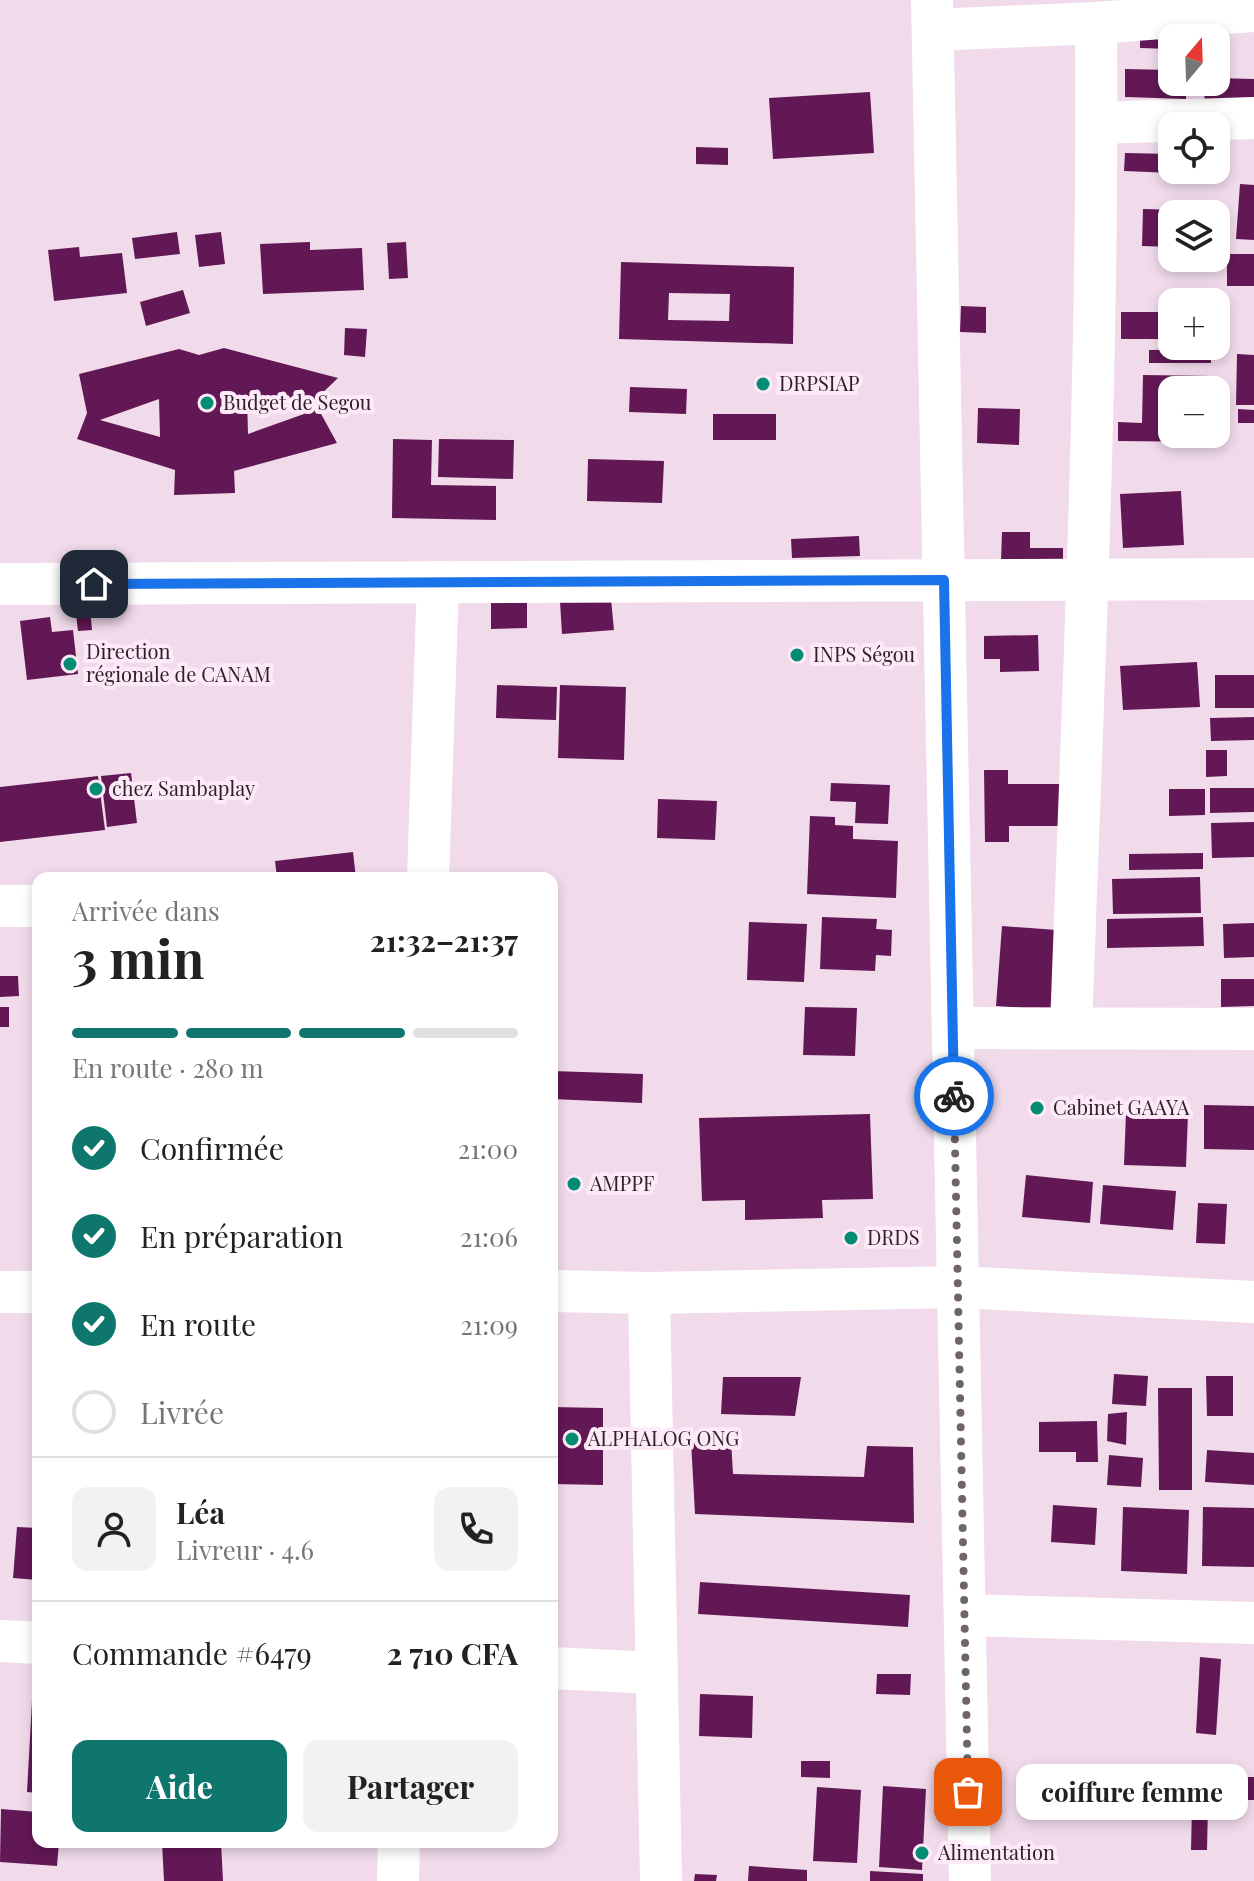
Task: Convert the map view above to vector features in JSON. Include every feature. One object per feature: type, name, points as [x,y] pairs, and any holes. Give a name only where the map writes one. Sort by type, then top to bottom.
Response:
[{"type":"street","points":[[970,1881],[933,15],[1096,23],[1254,11]]},
{"type":"street","points":[[1071,1028],[1087,580],[1097,123],[1096,23]]},
{"type":"street","points":[[1097,123],[1254,118]]},
{"type":"street","points":[[0,584],[1254,579]]},
{"type":"street","points":[[428,872],[438,582]]},
{"type":"street","points":[[0,906],[32,906]]},
{"type":"street","points":[[953,1028],[1254,1029]]},
{"type":"street","points":[[558,1291],[649,1293],[958,1287],[1254,1302]]},
{"type":"street","points":[[0,1292],[32,1292]]},
{"type":"street","points":[[649,1293],[661,1881]]},
{"type":"street","points":[[965,1615],[1254,1623]]},
{"type":"street","points":[[0,1641],[32,1643]]},
{"type":"street","points":[[558,1668],[655,1673]]},
{"type":"street","points":[[398,1881],[399,1848]]},
{"type":"building","points":[[1140,29],[1158,30],[1158,49],[1140,48]]},
{"type":"building","points":[[1125,69],[1158,70],[1158,96],[1186,96],[1186,99],[1125,97]]},
{"type":"building","points":[[1230,78],[1254,79],[1254,112],[1204,110],[1204,96],[1230,96]]},
{"type":"building","points":[[870,92],[874,153],[773,159],[769,98]]},
{"type":"building","points":[[696,147],[728,148],[728,165],[696,164]]},
{"type":"building","points":[[1125,153],[1158,154],[1158,172],[1124,171]]},
{"type":"building","points":[[1240,184],[1254,185],[1254,240],[1236,239]]},
{"type":"building","points":[[1143,209],[1158,209],[1158,247],[1142,246]]},
{"type":"building","points":[[177,232],[180,254],[135,259],[132,238]]},
{"type":"building","points":[[221,232],[225,264],[199,267],[195,235]]},
{"type":"building","points":[[310,242],[310,250],[362,248],[364,290],[263,294],[260,244]]},
{"type":"building","points":[[406,242],[408,278],[389,279],[387,243]]},
{"type":"building","points":[[79,247],[80,257],[122,253],[127,293],[54,301],[48,250]]},
{"type":"building","points":[[1230,254],[1254,254],[1254,286],[1227,286]]},
{"type":"building","points":[[621,262],[794,267],[793,344],[619,339]],"holes":[[[669,293],[730,294],[729,321],[668,320]]]},
{"type":"building","points":[[183,290],[190,313],[146,326],[140,302]]},
{"type":"building","points":[[961,306],[986,307],[986,333],[960,332]]},
{"type":"building","points":[[1121,312],[1158,312],[1158,339],[1121,339]]},
{"type":"building","points":[[345,328],[367,329],[365,357],[344,355]]},
{"type":"building","points":[[224,348],[338,378],[314,401],[337,443],[234,471],[235,493],[174,495],[175,470],[77,439],[87,413],[79,374],[179,349],[199,355]],"holes":[[[247,397],[304,414],[248,434]],[[159,399],[160,437],[100,420]]]},
{"type":"building","points":[[1149,350],[1158,350],[1158,360],[1211,360],[1211,363],[1149,363]]},
{"type":"building","points":[[1237,354],[1254,355],[1254,405],[1236,405]]},
{"type":"building","points":[[1143,375],[1211,376],[1158,376],[1158,441],[1118,441],[1118,422],[1142,423]]},
{"type":"building","points":[[630,387],[687,389],[686,414],[629,412]]},
{"type":"building","points":[[978,408],[1020,409],[1019,445],[977,443]]},
{"type":"building","points":[[1238,409],[1254,410],[1254,423],[1238,423]]},
{"type":"building","points":[[713,414],[776,414],[776,440],[713,440]]},
{"type":"building","points":[[393,439],[432,440],[431,485],[496,486],[496,520],[392,518]]},
{"type":"building","points":[[439,439],[514,440],[513,479],[438,477]]},
{"type":"building","points":[[588,459],[664,461],[662,503],[587,501]]},
{"type":"building","points":[[1181,491],[1184,545],[1123,548],[1120,494]]},
{"type":"building","points":[[1002,532],[1030,532],[1030,548],[1063,548],[1063,562],[1001,561]]},
{"type":"building","points":[[859,536],[860,556],[792,558],[791,539]]},
{"type":"building","points":[[89,596],[92,630],[78,631],[74,598]]},
{"type":"building","points":[[611,599],[614,630],[562,634],[560,602]]},
{"type":"building","points":[[527,601],[527,628],[491,629],[491,602]]},
{"type":"building","points":[[50,617],[52,632],[73,630],[78,674],[27,680],[20,621]]},
{"type":"building","points":[[1038,635],[1039,671],[1000,672],[1000,659],[984,659],[984,636]]},
{"type":"building","points":[[1197,662],[1200,707],[1123,710],[1120,666]]},
{"type":"building","points":[[1215,675],[1254,675],[1254,708],[1215,708]]},
{"type":"building","points":[[497,685],[557,687],[556,720],[496,718]]},
{"type":"building","points":[[560,685],[626,687],[624,760],[558,758]]},
{"type":"building","points":[[1254,717],[1254,740],[1211,741],[1210,718]]},
{"type":"building","points":[[1206,750],[1227,750],[1227,776],[1206,777]]},
{"type":"building","points":[[984,770],[1008,770],[1008,784],[1061,784],[1061,826],[1009,826],[1009,842],[985,842]]},
{"type":"building","points":[[131,773],[137,823],[107,827],[101,776]]},
{"type":"building","points":[[98,776],[105,830],[0,842],[0,787]]},
{"type":"building","points":[[831,783],[890,785],[888,824],[855,823],[856,802],[830,801]]},
{"type":"building","points":[[1210,788],[1254,788],[1254,812],[1210,813]]},
{"type":"building","points":[[1169,789],[1205,789],[1205,815],[1169,816]]},
{"type":"building","points":[[658,799],[717,801],[715,840],[657,838]]},
{"type":"building","points":[[810,816],[835,817],[835,825],[853,826],[853,839],[898,841],[896,898],[807,894]]},
{"type":"building","points":[[1254,822],[1254,857],[1212,858],[1211,823]]},
{"type":"building","points":[[353,852],[355,872],[276,872],[275,861]]},
{"type":"building","points":[[1203,853],[1203,869],[1129,870],[1129,854]]},
{"type":"building","points":[[1200,877],[1201,913],[1113,914],[1112,879]]},
{"type":"building","points":[[822,917],[877,919],[876,929],[892,930],[891,956],[876,955],[875,971],[820,969]]},
{"type":"building","points":[[1203,917],[1204,946],[1107,948],[1107,919]]},
{"type":"building","points":[[749,922],[807,924],[804,982],[747,980]]},
{"type":"building","points":[[1254,923],[1254,957],[1224,958],[1223,924]]},
{"type":"building","points":[[1002,926],[1057,930],[1051,1010],[996,1006]]},
{"type":"building","points":[[0,976],[18,976],[19,996],[0,997]]},
{"type":"building","points":[[1221,979],[1254,979],[1254,1006],[1221,1007]]},
{"type":"building","points":[[0,1007],[9,1007],[9,1027],[0,1027]]},
{"type":"building","points":[[805,1007],[857,1008],[855,1056],[803,1055]]},
{"type":"building","points":[[558,1071],[643,1074],[642,1103],[558,1099]]},
{"type":"building","points":[[1204,1105],[1254,1106],[1254,1150],[1204,1149]]},
{"type":"building","points":[[1126,1112],[1188,1114],[1186,1167],[1124,1165]]},
{"type":"building","points":[[870,1114],[873,1199],[822,1200],[823,1218],[745,1220],[745,1200],[702,1201],[699,1118]]},
{"type":"building","points":[[1026,1175],[1093,1182],[1090,1223],[1022,1217]]},
{"type":"building","points":[[1103,1185],[1176,1191],[1173,1230],[1100,1224]]},
{"type":"building","points":[[1198,1203],[1227,1204],[1225,1244],[1196,1243]]},
{"type":"building","points":[[1114,1374],[1148,1376],[1146,1406],[1112,1404]]},
{"type":"building","points":[[1206,1376],[1233,1376],[1233,1416],[1207,1416]]},
{"type":"building","points":[[723,1377],[801,1377],[795,1416],[721,1414]]},
{"type":"building","points":[[1158,1388],[1192,1388],[1192,1490],[1159,1490]]},
{"type":"building","points":[[558,1407],[603,1408],[603,1485],[558,1484]]},
{"type":"building","points":[[1127,1412],[1126,1445],[1107,1441],[1108,1414]]},
{"type":"building","points":[[1097,1421],[1098,1462],[1076,1462],[1076,1452],[1039,1452],[1039,1422]]},
{"type":"building","points":[[731,1440],[733,1474],[864,1477],[867,1446],[913,1447],[914,1523],[695,1514],[691,1441]]},
{"type":"building","points":[[1207,1450],[1254,1453],[1254,1485],[1205,1482]]},
{"type":"building","points":[[1109,1455],[1143,1458],[1141,1487],[1107,1485]]},
{"type":"building","points":[[1053,1505],[1097,1508],[1095,1545],[1051,1542]]},
{"type":"building","points":[[1123,1507],[1189,1510],[1187,1574],[1121,1571]]},
{"type":"building","points":[[1203,1507],[1254,1508],[1254,1567],[1202,1566]]},
{"type":"building","points":[[17,1527],[32,1528],[32,1580],[13,1578]]},
{"type":"building","points":[[700,1582],[910,1595],[908,1627],[698,1614]]},
{"type":"building","points":[[1200,1657],[1221,1659],[1216,1735],[1196,1733]]},
{"type":"building","points":[[877,1674],[911,1674],[910,1695],[876,1694]]},
{"type":"building","points":[[700,1694],[753,1696],[752,1738],[699,1736]]},
{"type":"building","points":[[32,1701],[32,1792],[27,1792]]},
{"type":"building","points":[[801,1761],[830,1761],[830,1778],[801,1777]]},
{"type":"building","points":[[1197,1777],[1254,1777],[1254,1800],[1197,1800]]},
{"type":"building","points":[[883,1786],[926,1789],[922,1870],[879,1867]]},
{"type":"building","points":[[817,1787],[861,1790],[857,1863],[813,1861]]},
{"type":"building","points":[[1192,1804],[1208,1805],[1207,1850],[1191,1850]]},
{"type":"building","points":[[1,1809],[32,1812],[32,1848],[58,1848],[57,1866],[0,1862]]},
{"type":"building","points":[[162,1848],[221,1848],[223,1881],[164,1881]]},
{"type":"building","points":[[749,1866],[807,1870],[807,1881],[748,1881]]},
{"type":"building","points":[[870,1871],[923,1874],[923,1881],[870,1881]]},
{"type":"building","points":[[695,1874],[717,1875],[716,1881],[694,1881]]},
{"type":"way so far","points":[[954,1096],[968,1792]]},
{"type":"place","name":"DRPSIAP","points":[[763,384]]},
{"type":"place","name":"Budget de Segou","points":[[207,403]]},
{"type":"place","name":"INPS Ségou","points":[[797,655]]},
{"type":"place","name":"Direction régionale de CANAM","points":[[70,664]]},
{"type":"place","name":"chez Sambaplay","points":[[96,789]]},
{"type":"place","name":"Cabinet GAAYA","points":[[1037,1108]]},
{"type":"place","name":"AMPPF","points":[[574,1184]]},
{"type":"place","name":"DRDS","points":[[851,1238]]},
{"type":"place","name":"ALPHALOG ONG","points":[[572,1439]]},
{"type":"place","name":"coiffure femme","points":[[968,1792]]},
{"type":"place","name":"Alimentation","points":[[922,1853]]},
{"type":"route","points":[[94,584],[944,580],[954,1096]]}]
